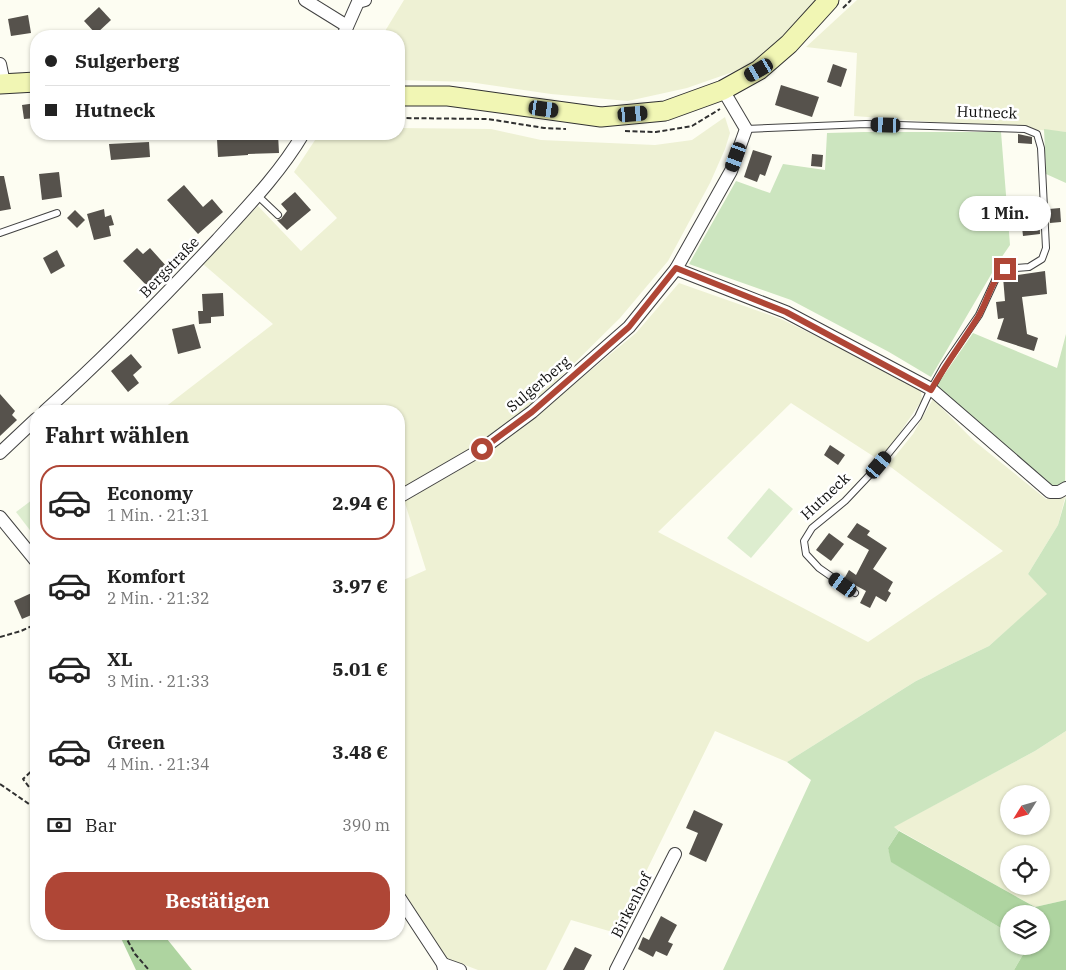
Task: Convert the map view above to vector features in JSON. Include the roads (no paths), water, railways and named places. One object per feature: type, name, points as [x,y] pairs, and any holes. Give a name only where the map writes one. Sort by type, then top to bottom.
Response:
[{"type":"main road","points":[[405,96],[448,96],[601,117],[665,112],[723,90],[759,70],[789,44],[829,0]]},
{"type":"main road","points":[[2,84],[30,82]]},
{"type":"street","points":[[305,0],[344,30]]},
{"type":"street","points":[[345,30],[358,2],[365,0]]},
{"type":"street","points":[[0,64],[2,84]]},
{"type":"street","points":[[723,90],[746,129],[731,171],[676,268],[786,312],[931,390],[1050,492],[1058,492],[1066,488]]},
{"type":"street","name":"Bergstraße","points":[[52,405],[88,372],[177,283],[258,196],[291,154],[299,140]]},
{"type":"street","name":"Sulgerberg","points":[[405,494],[482,449],[532,412],[629,327],[676,268]]},
{"type":"street","points":[[0,453],[30,425]]},
{"type":"street","points":[[0,517],[30,554]]},
{"type":"street","name":"Birkenhof","points":[[616,970],[675,854]]},
{"type":"street","points":[[405,906],[444,967],[460,970]]},
{"type":"lane","name":"Hutneck","points":[[746,129],[866,124],[1025,129],[1037,134],[1042,148],[1046,248],[1042,259],[1029,267],[1005,269],[998,274],[979,315],[944,366],[918,418],[879,465],[845,501],[812,528],[804,541],[806,554],[819,568],[855,593]]},
{"type":"lane","points":[[258,196],[278,215]]},
{"type":"lane","points":[[0,233],[57,213]]}]
